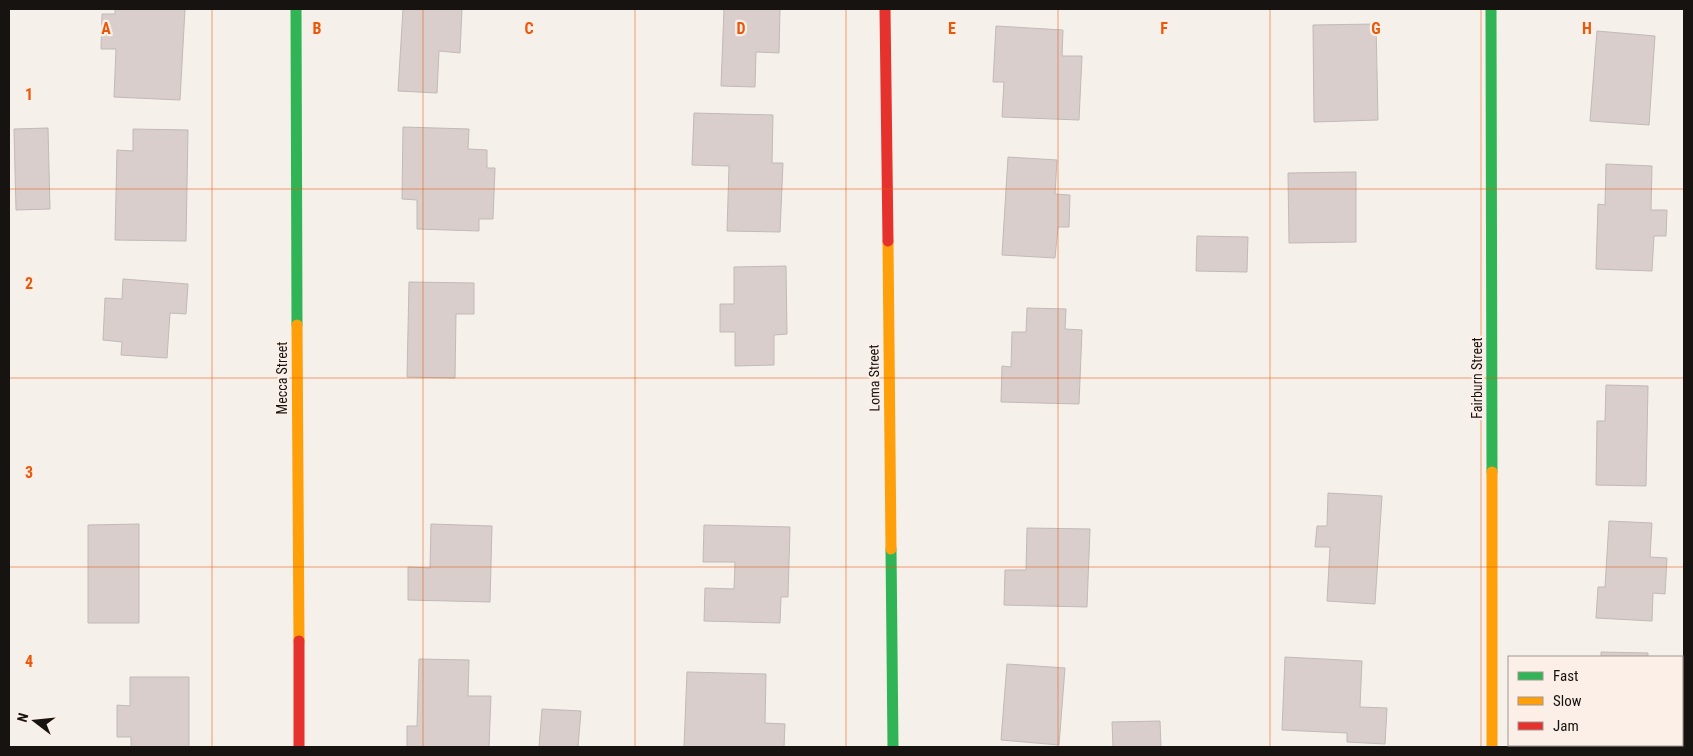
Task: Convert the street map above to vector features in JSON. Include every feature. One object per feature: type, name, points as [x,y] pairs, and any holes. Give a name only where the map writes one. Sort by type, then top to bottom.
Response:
[{"type":"street","name":"Mecca Street","points":[[296,9],[299,747]]},
{"type":"street","name":"Loma Street","points":[[885,9],[893,747]]},
{"type":"street","name":"Fairburn Street","points":[[1492,9],[1492,747]]},
{"type":"building","points":[[115,9],[185,9],[180,100],[114,97],[116,49],[101,49],[102,14],[115,14]]},
{"type":"building","points":[[403,9],[462,9],[460,53],[439,51],[437,93],[398,91]]},
{"type":"building","points":[[724,9],[780,9],[779,53],[756,52],[755,87],[721,86]]},
{"type":"building","points":[[1376,24],[1378,120],[1314,122],[1313,25]]},
{"type":"building","points":[[996,26],[1063,30],[1062,56],[1082,56],[1079,120],[1002,117],[1004,82],[993,82]]},
{"type":"building","points":[[1597,31],[1655,36],[1649,125],[1590,121]]},
{"type":"building","points":[[694,113],[773,115],[772,163],[783,163],[780,232],[727,231],[729,166],[692,165]]},
{"type":"building","points":[[403,127],[469,129],[468,149],[487,150],[487,168],[495,168],[493,219],[479,219],[479,231],[417,229],[417,200],[402,199]]},
{"type":"building","points":[[48,128],[50,209],[16,210],[14,129]]},
{"type":"building","points":[[133,129],[188,130],[186,241],[115,240],[117,150],[133,151]]},
{"type":"building","points":[[1008,157],[1057,160],[1055,194],[1070,195],[1069,227],[1058,227],[1055,258],[1002,255]]},
{"type":"building","points":[[1606,164],[1652,166],[1651,210],[1667,210],[1666,236],[1654,236],[1652,271],[1596,269],[1598,204],[1605,205]]},
{"type":"building","points":[[1356,172],[1356,242],[1289,243],[1288,173]]},
{"type":"building","points":[[1197,236],[1248,237],[1247,272],[1196,271]]},
{"type":"building","points":[[786,266],[787,334],[774,335],[774,365],[735,366],[735,332],[720,332],[720,304],[734,304],[734,267]]},
{"type":"building","points":[[123,279],[188,284],[186,314],[170,313],[167,358],[121,355],[122,342],[103,340],[105,298],[122,299]]},
{"type":"building","points":[[409,282],[474,283],[474,314],[456,314],[455,378],[407,377]]},
{"type":"building","points":[[1027,308],[1066,309],[1065,329],[1082,330],[1079,404],[1001,402],[1002,366],[1011,367],[1012,332],[1026,332]]},
{"type":"building","points":[[1606,385],[1648,386],[1646,486],[1596,485],[1597,421],[1605,421]]},
{"type":"building","points":[[1328,493],[1382,496],[1375,604],[1327,601],[1330,547],[1315,547],[1317,526],[1327,526]]},
{"type":"building","points":[[1609,521],[1652,523],[1650,557],[1667,558],[1665,594],[1653,593],[1652,621],[1596,618],[1598,587],[1605,587]]},
{"type":"building","points":[[139,524],[139,623],[88,623],[88,525]]},
{"type":"building","points":[[431,524],[492,526],[490,602],[408,600],[408,567],[430,568]]},
{"type":"building","points":[[704,525],[790,527],[788,597],[781,597],[780,623],[704,621],[705,588],[734,589],[735,562],[703,562]]},
{"type":"building","points":[[1027,528],[1090,529],[1087,607],[1004,605],[1005,570],[1026,570]]},
{"type":"building","points":[[1601,652],[1648,653],[1648,656],[1601,656]]},
{"type":"building","points":[[1285,657],[1362,661],[1360,707],[1387,708],[1385,744],[1347,742],[1347,733],[1282,730]]},
{"type":"building","points":[[419,659],[469,660],[468,696],[491,696],[489,747],[407,747],[407,726],[417,726]]},
{"type":"building","points":[[1007,664],[1065,668],[1059,745],[1001,740]]},
{"type":"building","points":[[687,672],[766,674],[765,723],[785,724],[784,747],[684,747]]},
{"type":"building","points":[[130,677],[189,677],[189,747],[131,747],[131,737],[117,737],[117,705],[130,706]]},
{"type":"building","points":[[542,709],[581,711],[578,747],[539,747]]},
{"type":"building","points":[[1160,721],[1161,747],[1113,747],[1112,722]]},
{"type":"building","points":[[1599,746],[1663,746],[1663,747]]},
{"type":"traffic: fast","points":[[296,9],[297,325]]},
{"type":"traffic: fast","points":[[1491,9],[1492,472]]},
{"type":"traffic: fast","points":[[891,549],[893,747]]},
{"type":"traffic: slow","points":[[888,241],[891,549]]},
{"type":"traffic: slow","points":[[297,325],[299,641]]},
{"type":"traffic: slow","points":[[1492,472],[1492,747]]},
{"type":"traffic: jam","points":[[885,9],[888,241]]},
{"type":"traffic: jam","points":[[299,641],[299,747]]}]
